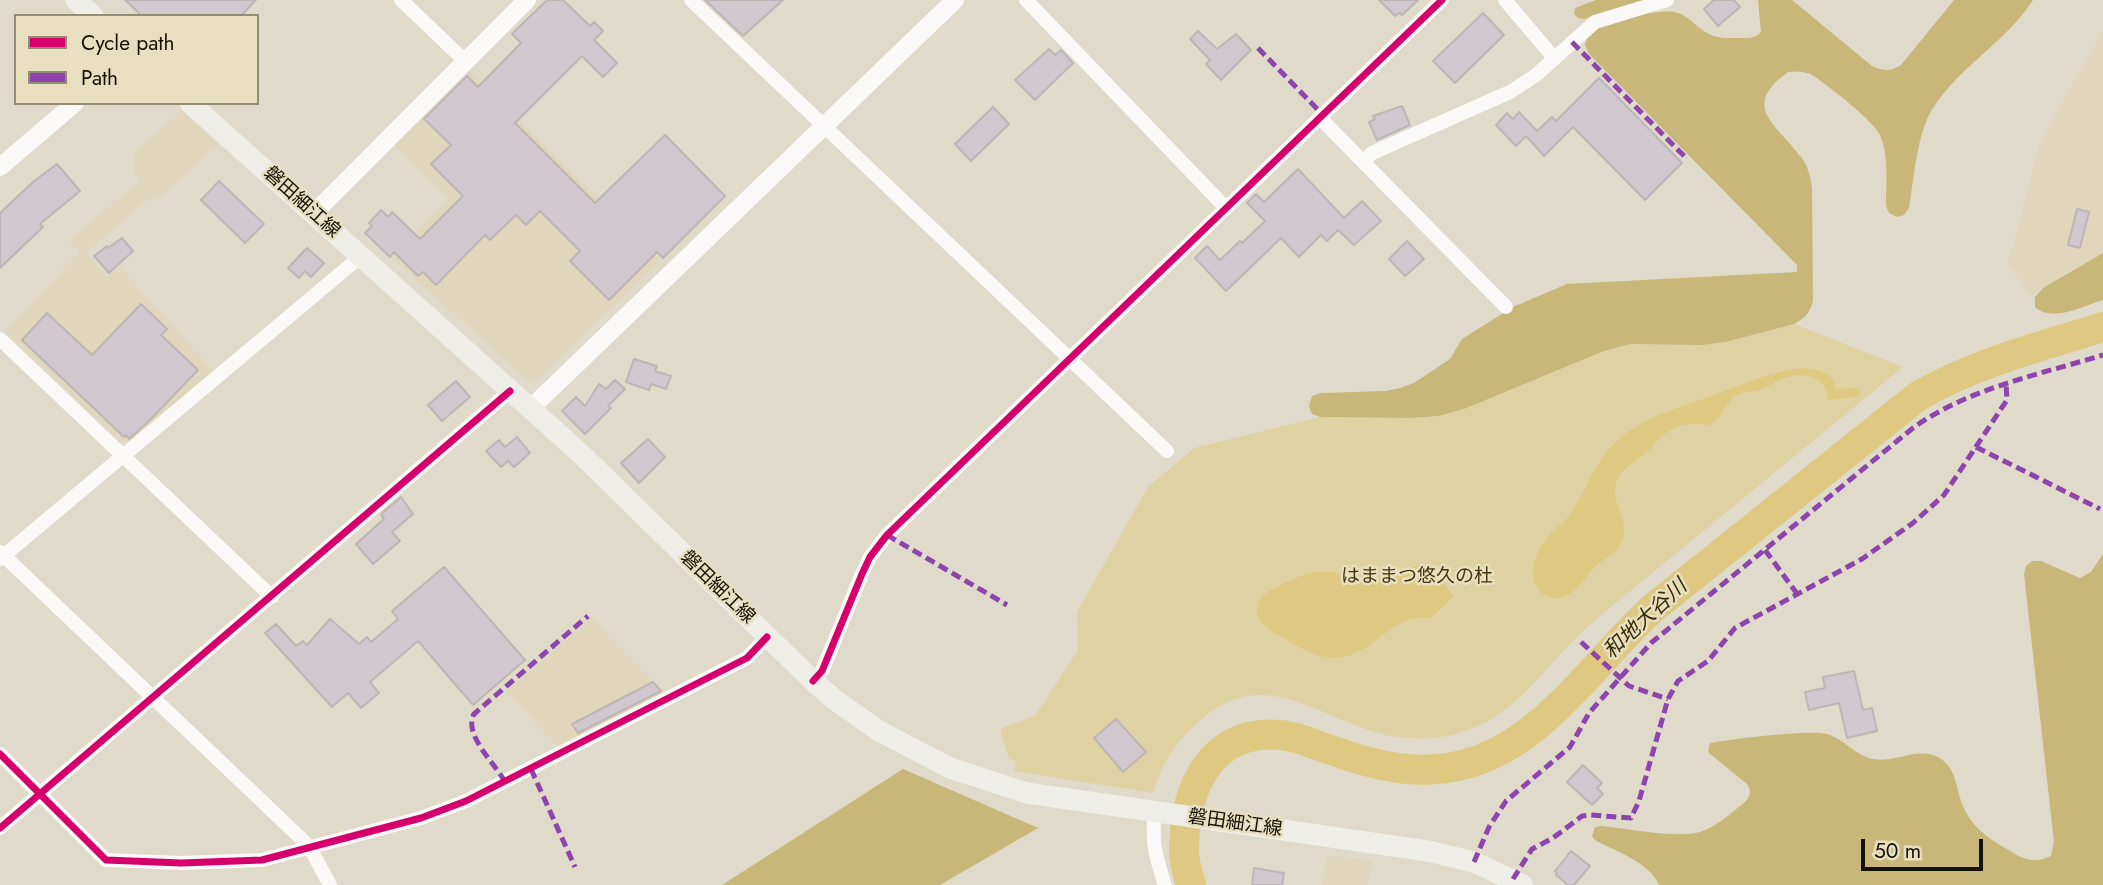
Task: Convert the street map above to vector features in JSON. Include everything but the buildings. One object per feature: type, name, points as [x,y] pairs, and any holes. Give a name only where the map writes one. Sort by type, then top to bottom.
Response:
[{"type":"main road","points":[[76,0],[91,14]]},
{"type":"main road","name":"磐田細江線","points":[[192,105],[581,454],[813,681],[879,731],[950,768],[1027,793],[1449,855],[1489,868],[1518,884]]},
{"type":"street","points":[[401,0],[465,61]]},
{"type":"street","points":[[313,214],[527,0]]},
{"type":"street","points":[[691,0],[1167,451]]},
{"type":"street","points":[[530,409],[955,0]]},
{"type":"street","points":[[1026,0],[1226,208]]},
{"type":"street","points":[[813,681],[822,671],[862,573],[880,542],[1442,0]]},
{"type":"street","points":[[1505,0],[1554,58]]},
{"type":"street","points":[[1363,162],[1372,153],[1510,92],[1536,75],[1595,22],[1667,0]]},
{"type":"street","points":[[0,167],[73,105]]},
{"type":"street","points":[[1320,118],[1506,306]]},
{"type":"street","points":[[330,885],[309,846],[154,697],[1,556],[360,257]]},
{"type":"street","points":[[0,339],[272,597]]},
{"type":"street","points":[[0,828],[510,391]]},
{"type":"street","points":[[0,754],[106,860],[181,863],[262,860],[421,817],[466,801],[747,658],[767,637]]},
{"type":"street","points":[[1162,814],[1152,830],[1154,853],[1165,885]]},
{"type":"shaded area","points":[[1596,0],[1646,0],[1584,19],[1574,14],[1575,8]]},
{"type":"shaded area","points":[[1758,0],[1792,0],[1872,66],[1887,70],[1901,65],[1954,0],[2033,0],[2010,29],[1956,79],[1933,108],[1923,130],[1909,208],[1904,215],[1897,217],[1889,213],[1886,206],[1883,143],[1876,129],[1859,112],[1810,74],[1788,72],[1766,95],[1764,105],[1767,115],[1803,159],[1812,187],[1813,301],[1801,320],[1726,342],[1702,345],[1630,344],[1604,351],[1464,409],[1439,416],[1320,417],[1312,414],[1309,406],[1312,396],[1321,393],[1385,391],[1414,383],[1450,359],[1462,339],[1513,307],[1567,284],[1797,272],[1797,265],[1589,54],[1585,45],[1589,35],[1606,25],[1632,16],[1659,12],[1678,13],[1717,37],[1753,37],[1761,32]]},
{"type":"shaded area","points":[[2103,30],[2103,253],[2031,295],[2008,264],[2039,144]]},
{"type":"shaded area","points":[[468,69],[661,260],[532,384],[391,257],[449,199],[393,144]]},
{"type":"shaded area","points":[[182,111],[219,145],[157,199],[150,198],[86,252],[107,277],[120,267],[213,371],[129,442],[121,442],[5,331],[80,252],[69,241],[140,180],[133,171],[134,152]]},
{"type":"shaded area","points":[[2103,253],[2103,300],[2050,314],[2035,307],[2035,297],[2043,288]]},
{"type":"shaded area","points":[[1803,368],[1828,375],[1836,389],[1856,388],[1860,394],[1857,397],[1828,400],[1827,392],[1818,380],[1797,375],[1735,396],[1718,419],[1710,425],[1687,424],[1669,431],[1618,477],[1615,491],[1624,531],[1618,547],[1570,594],[1557,598],[1542,593],[1533,573],[1539,549],[1572,512],[1602,458],[1618,440],[1639,425],[1672,410],[1770,374]]},
{"type":"shaded area","points":[[2103,554],[2103,885],[1659,885],[1640,864],[1592,836],[1595,827],[1600,826],[1678,834],[1707,829],[1746,801],[1750,792],[1747,784],[1709,753],[1710,743],[1770,735],[1818,733],[1833,736],[1861,755],[1873,759],[1919,754],[1937,756],[1951,770],[1965,810],[1981,831],[2027,859],[2041,860],[2051,856],[2054,842],[2024,574],[2026,566],[2032,561],[2041,561],[2080,578],[2091,572]]},
{"type":"shaded area","points":[[1421,564],[1429,566],[1454,596],[1431,618],[1415,618],[1401,623],[1353,654],[1338,658],[1308,652],[1270,630],[1257,615],[1259,600],[1264,594],[1307,574],[1331,572],[1365,579],[1381,579]]},
{"type":"shaded area","points":[[591,618],[664,693],[559,747],[506,692]]},
{"type":"shaded area","points":[[903,769],[1038,828],[940,885],[722,885]]},
{"type":"shaded area","points":[[1326,855],[1373,860],[1367,885],[1322,885]]},
{"type":"green space","name":"はままつ悠久の杜","points":[[1794,324],[1903,367],[1597,619],[1524,693],[1495,717],[1459,733],[1432,738],[1403,738],[1361,727],[1292,700],[1248,696],[1225,703],[1184,736],[1166,761],[1153,793],[1014,771],[1016,761],[1009,759],[1000,729],[1035,716],[1078,650],[1077,612],[1148,487],[1194,448],[1320,417],[1439,416],[1464,409],[1603,351],[1630,344],[1702,345],[1726,342]]},
{"type":"waterway","name":"和地大谷川","points":[[1191,885],[1184,853],[1186,826],[1196,785],[1206,767],[1219,753],[1236,742],[1256,736],[1280,735],[1364,761],[1414,770],[1449,768],[1494,753],[1544,720],[1652,609],[1917,397],[1984,365],[2103,327]]},
{"type":"marked path","points":[[1572,42],[1686,158]]},
{"type":"marked path","points":[[1258,48],[1323,115]]},
{"type":"marked path","points":[[1474,862],[1489,827],[1506,801],[1570,747],[1589,713],[1651,643],[1913,428],[1935,414],[1981,393],[2103,355]]},
{"type":"marked path","points":[[1513,879],[1532,849],[1553,838],[1582,816],[1631,818],[1639,801],[1668,699],[1678,681],[1708,661],[1735,628],[1862,559],[1913,523],[1944,495],[2007,400],[2006,384]]},
{"type":"marked path","points":[[1976,447],[2100,509]]},
{"type":"marked path","points":[[887,535],[1007,605]]},
{"type":"marked path","points":[[1765,550],[1798,595]]},
{"type":"marked path","points":[[505,782],[476,740],[472,722],[474,714],[588,616]]},
{"type":"marked path","points":[[1581,642],[1629,686],[1668,699]]},
{"type":"marked path","points":[[531,769],[575,867]]},
{"type":"cycle path","points":[[813,681],[822,671],[870,557],[887,535],[1442,0]]},
{"type":"cycle path","points":[[0,828],[510,391]]},
{"type":"cycle path","points":[[0,754],[106,860],[181,863],[262,860],[421,818],[466,801],[747,658],[767,637]]}]
